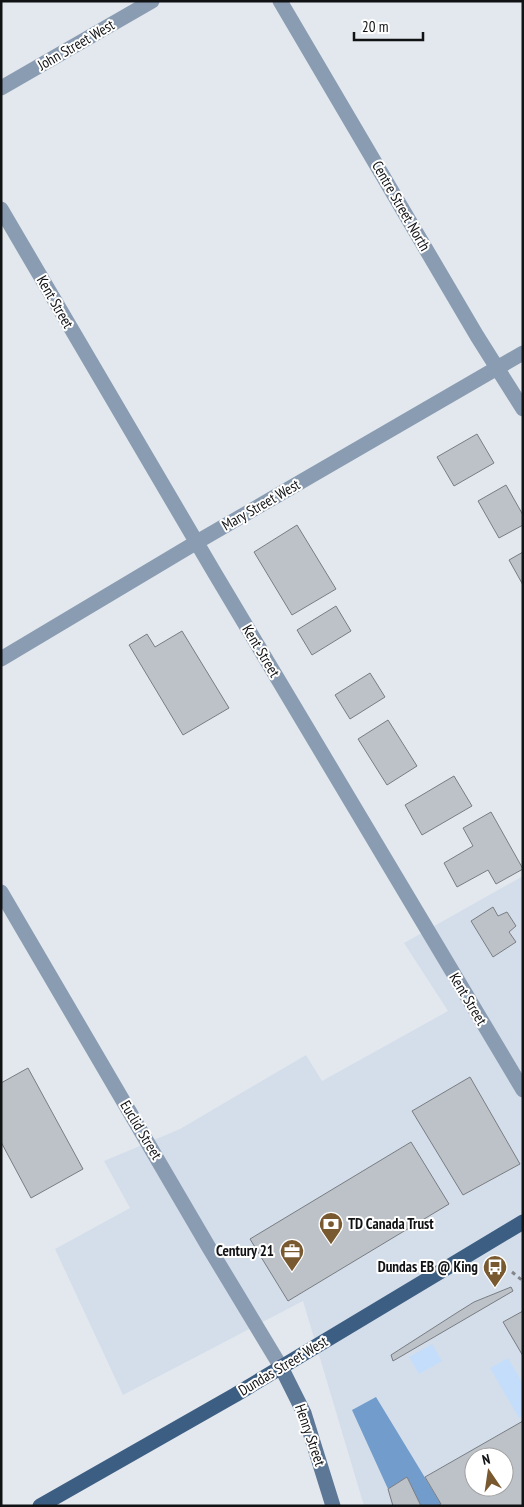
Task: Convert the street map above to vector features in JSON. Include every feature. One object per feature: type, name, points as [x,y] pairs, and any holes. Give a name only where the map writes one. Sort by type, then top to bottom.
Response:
[{"type":"main road","name":"Dundas Street West","points":[[40,1506],[281,1367],[523,1222]]},
{"type":"main road","name":"Henry Street","points":[[281,1367],[304,1413],[333,1506]]},
{"type":"street","name":"John Street West","points":[[1,88],[152,1]]},
{"type":"street","name":"Centre Street North","points":[[280,1],[523,410]]},
{"type":"street","name":"Kent Street","points":[[1,209],[523,1090]]},
{"type":"street","name":"Mary Street West","points":[[1,659],[197,542],[523,353]]},
{"type":"street","name":"Euclid Street","points":[[1,892],[281,1367]]},
{"type":"path","points":[[512,1272],[523,1281]]},
{"type":"shaded area","points":[[523,876],[523,1506],[364,1506],[303,1301],[123,1395],[55,1249],[130,1208],[104,1161],[180,1129],[306,1055],[322,1081],[448,1011],[404,943]]},
{"type":"shaded area","points":[[432,1344],[442,1361],[419,1374],[409,1357]]},
{"type":"shaded area","points":[[508,1358],[523,1384],[523,1415],[519,1418],[490,1368]]},
{"type":"water","points":[[376,1397],[441,1504],[437,1506],[421,1506],[407,1477],[388,1489],[352,1410]]},
{"type":"building","points":[[477,434],[494,463],[454,486],[437,457]]},
{"type":"building","points":[[506,485],[523,515],[523,525],[499,538],[478,501]]},
{"type":"building","points":[[297,525],[336,589],[292,615],[254,552]]},
{"type":"building","points":[[523,552],[523,585],[509,560]]},
{"type":"building","points":[[336,606],[351,631],[312,655],[297,630]]},
{"type":"building","points":[[182,631],[229,708],[183,735],[129,645],[147,634],[155,647]]},
{"type":"building","points":[[370,673],[385,697],[350,719],[335,695]]},
{"type":"building","points":[[388,720],[417,766],[387,785],[358,739]]},
{"type":"building","points":[[454,776],[472,806],[422,835],[405,805]]},
{"type":"building","points":[[491,812],[523,869],[496,884],[488,870],[457,887],[444,863],[473,846],[463,828]]},
{"type":"building","points":[[493,907],[498,916],[507,912],[516,926],[509,932],[516,942],[493,957],[471,921]]},
{"type":"building","points":[[28,1068],[83,1169],[31,1198],[1,1142],[1,1083]]},
{"type":"building","points":[[470,1077],[520,1164],[463,1195],[412,1111]]},
{"type":"building","points":[[411,1142],[449,1204],[288,1301],[250,1239]]},
{"type":"building","points":[[511,1287],[513,1291],[393,1361],[391,1355],[458,1312],[474,1302]]},
{"type":"building","points":[[523,1311],[523,1356],[503,1322]]},
{"type":"building","points":[[523,1421],[523,1506],[437,1506],[441,1504],[425,1477],[464,1455],[464,1497],[514,1497],[514,1447],[478,1447]]},
{"type":"building","points":[[407,1477],[421,1506],[393,1506],[388,1489]]},
{"type":"place","name":"TD Canada Trust","points":[[331,1245]]},
{"type":"place","name":"Century 21","points":[[292,1272]]},
{"type":"place","name":"Dundas EB @ King","points":[[495,1288]]}]
